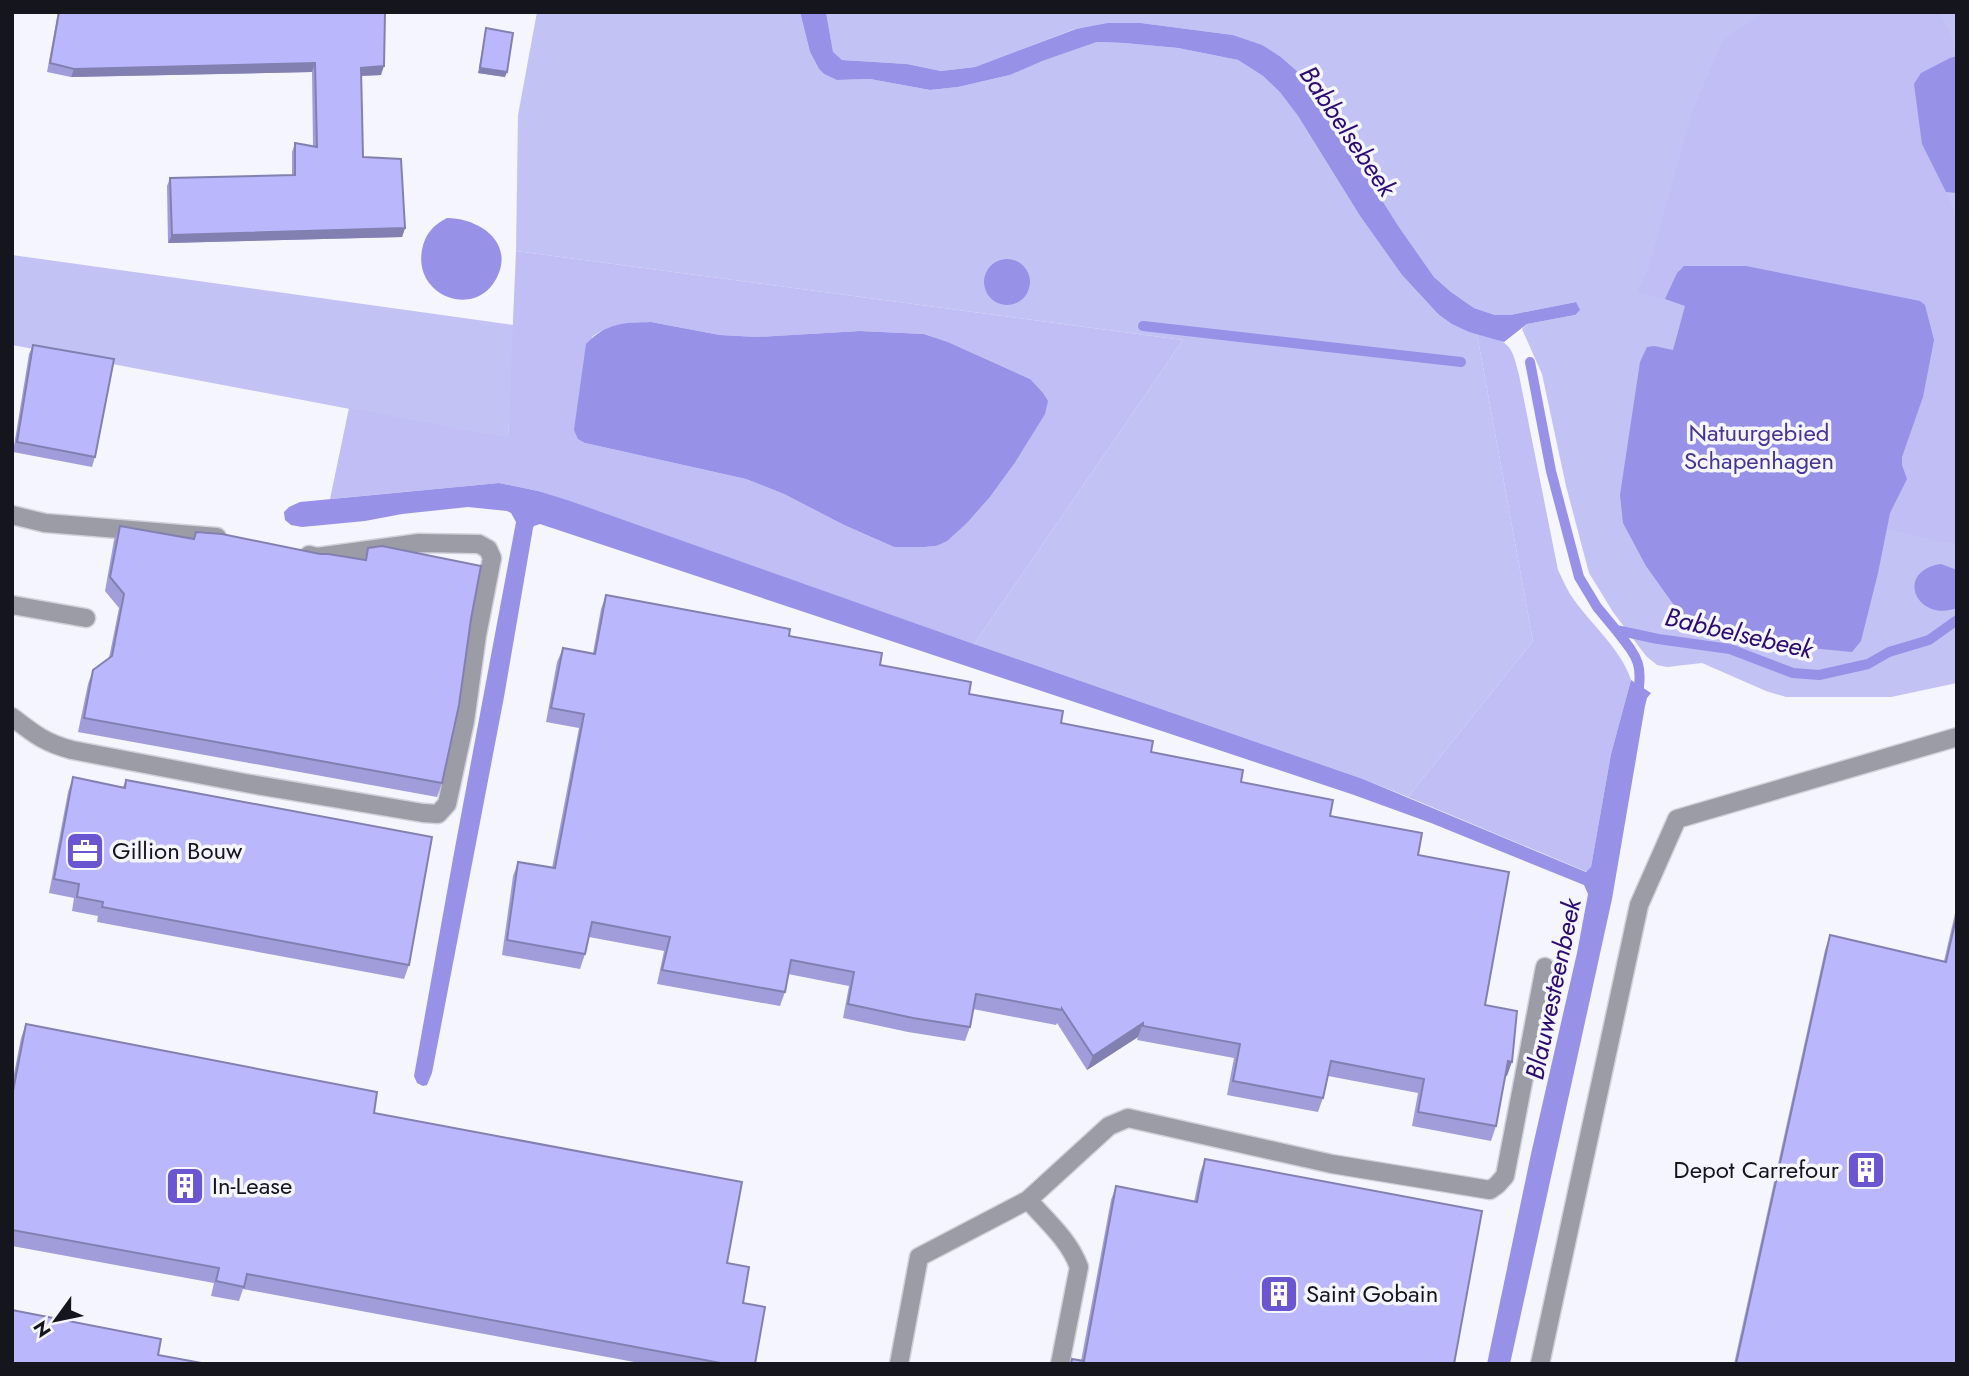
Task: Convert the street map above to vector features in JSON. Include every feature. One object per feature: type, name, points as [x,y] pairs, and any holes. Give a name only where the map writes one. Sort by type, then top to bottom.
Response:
[{"type":"street","points":[[12,516],[45,523],[239,539]]},
{"type":"street","points":[[12,717],[51,745],[72,750],[245,783],[438,814],[447,804],[465,721],[477,635],[492,558],[488,549],[479,544],[419,544],[317,557],[291,551]]},
{"type":"street","points":[[12,605],[86,618]]},
{"type":"street","points":[[1539,1364],[1639,905],[1676,819],[1957,737]]},
{"type":"street","points":[[899,1364],[919,1256],[1028,1200],[1109,1126],[1128,1118],[1332,1164],[1490,1190],[1504,1176],[1545,967]]},
{"type":"street","points":[[1028,1200],[1057,1232],[1074,1255],[1079,1267],[1060,1364]]},
{"type":"green space","points":[[537,12],[800,12],[810,52],[824,74],[838,80],[870,79],[930,90],[958,87],[1010,75],[1097,42],[1178,48],[1238,60],[1280,91],[1360,216],[1402,275],[1438,314],[1477,334],[1533,641],[1408,797],[974,644],[1183,340],[516,251],[518,115]]},
{"type":"green space","name":"Natuurgebied Schapenhagen","points":[[826,12],[1957,12],[1957,683],[1891,697],[1786,697],[1702,663],[1667,667],[1657,665],[1646,656],[1613,612],[1589,573],[1566,486],[1542,374],[1522,329],[1527,324],[1575,315],[1576,302],[1510,315],[1495,315],[1474,308],[1451,292],[1434,277],[1399,227],[1314,93],[1298,72],[1281,57],[1233,35],[1141,23],[1075,29],[975,67],[941,71],[907,64],[842,60],[833,53]]},
{"type":"green space","points":[[12,255],[514,325],[508,439],[12,345]]},
{"type":"shaded area","points":[[800,12],[826,12],[833,52],[842,60],[907,64],[941,71],[975,67],[1076,29],[1108,23],[1141,23],[1233,35],[1262,45],[1298,72],[1399,227],[1434,277],[1451,292],[1474,308],[1495,315],[1510,315],[1576,302],[1580,310],[1575,315],[1527,324],[1504,342],[1469,332],[1438,314],[1402,275],[1360,216],[1298,116],[1280,92],[1263,76],[1238,60],[1178,48],[1097,42],[1010,75],[958,87],[930,90],[870,79],[837,80],[819,69],[810,52]]},
{"type":"shaded area","points":[[1765,12],[1939,12],[1952,39],[1955,56],[1921,73],[1922,144],[1957,217],[1957,545],[1886,529],[1890,513],[1907,479],[1902,457],[1923,397],[1934,340],[1925,305],[1920,301],[1746,266],[1684,266],[1677,273],[1665,299],[1637,292],[1648,270],[1693,110],[1723,40]]},
{"type":"shaded area","points":[[1957,56],[1957,193],[1946,192],[1922,144],[1914,84],[1921,73]]},
{"type":"shaded area","points":[[447,218],[459,219],[481,227],[497,242],[501,252],[498,275],[489,289],[476,297],[463,300],[449,297],[437,291],[427,280],[422,266],[423,244],[434,227]]},
{"type":"shaded area","points":[[516,251],[1183,340],[974,644],[538,491],[499,483],[330,499],[349,408],[508,438]],"holes":[[[651,322],[720,335],[758,337],[860,331],[924,334],[948,342],[1030,379],[1014,464],[968,522],[936,546],[894,547],[784,494],[746,479],[585,443],[592,337],[614,326]]]},
{"type":"shaded area","points":[[1007,259],[1023,266],[1030,282],[1023,298],[1007,305],[991,298],[984,282],[991,266]]},
{"type":"shaded area","points":[[1684,266],[1746,266],[1920,301],[1925,305],[1934,340],[1923,397],[1902,457],[1907,479],[1890,513],[1861,641],[1852,652],[1810,648],[1681,615],[1646,566],[1623,523],[1620,495],[1640,362],[1647,347],[1673,350],[1685,306],[1665,299],[1677,273]]},
{"type":"shaded area","points":[[651,322],[720,335],[758,337],[860,331],[924,334],[1030,379],[1048,401],[1045,414],[1014,464],[968,522],[947,541],[936,546],[894,547],[784,494],[746,479],[585,443],[578,439],[574,430],[586,344],[608,328]]},
{"type":"shaded area","points":[[1477,334],[1502,342],[1514,356],[1558,570],[1577,604],[1620,657],[1631,680],[1611,754],[1591,867],[1587,872],[1408,797],[1533,641]]},
{"type":"shaded area","points":[[499,483],[570,501],[1363,779],[1586,872],[1591,867],[1611,754],[1631,680],[1651,693],[1645,706],[1612,899],[1510,1364],[1487,1364],[1577,953],[1588,894],[1584,885],[1354,795],[540,524],[533,528],[504,697],[432,1073],[427,1085],[417,1083],[414,1076],[516,522],[507,511],[468,507],[302,527],[291,525],[285,520],[284,512],[300,502]]},
{"type":"shaded area","points":[[1941,564],[1957,570],[1957,608],[1943,611],[1922,603],[1916,594],[1915,585],[1918,576]]},
{"type":"building","points":[[59,12],[385,13],[384,66],[361,68],[363,157],[401,159],[405,228],[172,235],[170,178],[295,175],[295,143],[317,147],[315,63],[74,69],[50,63]]},
{"type":"building","points":[[486,28],[513,33],[507,72],[480,68]]},
{"type":"building","points":[[33,345],[114,359],[95,457],[17,442]]},
{"type":"building","points":[[120,526],[194,539],[196,532],[222,534],[320,554],[366,560],[368,548],[382,546],[481,566],[459,705],[442,783],[84,718],[93,670],[112,656],[124,594],[110,577]]},
{"type":"building","points":[[606,595],[790,629],[789,636],[882,653],[880,665],[971,682],[969,694],[1063,711],[1061,723],[1153,741],[1151,752],[1243,770],[1241,782],[1333,800],[1330,816],[1422,833],[1418,855],[1509,872],[1485,1005],[1517,1011],[1512,1062],[1508,1061],[1496,1126],[1418,1112],[1424,1079],[1331,1061],[1323,1098],[1233,1081],[1240,1044],[1143,1026],[1143,1023],[1093,1056],[1062,1009],[976,994],[970,1027],[848,1004],[854,972],[791,960],[785,992],[662,970],[670,937],[592,922],[585,954],[507,940],[518,862],[555,868],[584,714],[551,708],[563,648],[595,654]]},
{"type":"building","points":[[73,777],[125,788],[126,780],[432,837],[409,965],[102,907],[103,902],[77,897],[79,884],[54,879]]},
{"type":"building","name":"Depot Carrefour","points":[[1957,914],[1957,1364],[1736,1364],[1830,935],[1946,962]]},
{"type":"building","points":[[26,1024],[377,1092],[374,1113],[742,1182],[727,1263],[749,1267],[743,1303],[765,1307],[755,1364],[726,1364],[247,1274],[244,1287],[216,1281],[219,1268],[12,1230],[12,1096]]},
{"type":"building","name":"Saint Gobain","points":[[1205,1159],[1482,1211],[1454,1364],[1071,1364],[1072,1359],[1084,1361],[1116,1186],[1197,1202]]},
{"type":"building","points":[[12,1310],[161,1339],[158,1355],[207,1364],[12,1364]]},
{"type":"waterway","points":[[1143,326],[1461,362]]},
{"type":"waterway","name":"Babbelsebeek","points":[[1530,362],[1551,471],[1579,577],[1597,607],[1616,630],[1730,649],[1793,673],[1819,675],[1868,664],[1889,652],[1929,640],[1957,620]]},
{"type":"waterway","name":"Blauwesteenbeek","points":[[1616,630],[1637,662],[1640,678],[1637,700]]},
{"type":"place","name":"Gillion Bouw","points":[[85,851]]},
{"type":"place","name":"Depot Carrefour","points":[[1866,1170]]},
{"type":"place","name":"In-Lease","points":[[185,1186]]},
{"type":"place","name":"Saint Gobain","points":[[1279,1294]]}]
